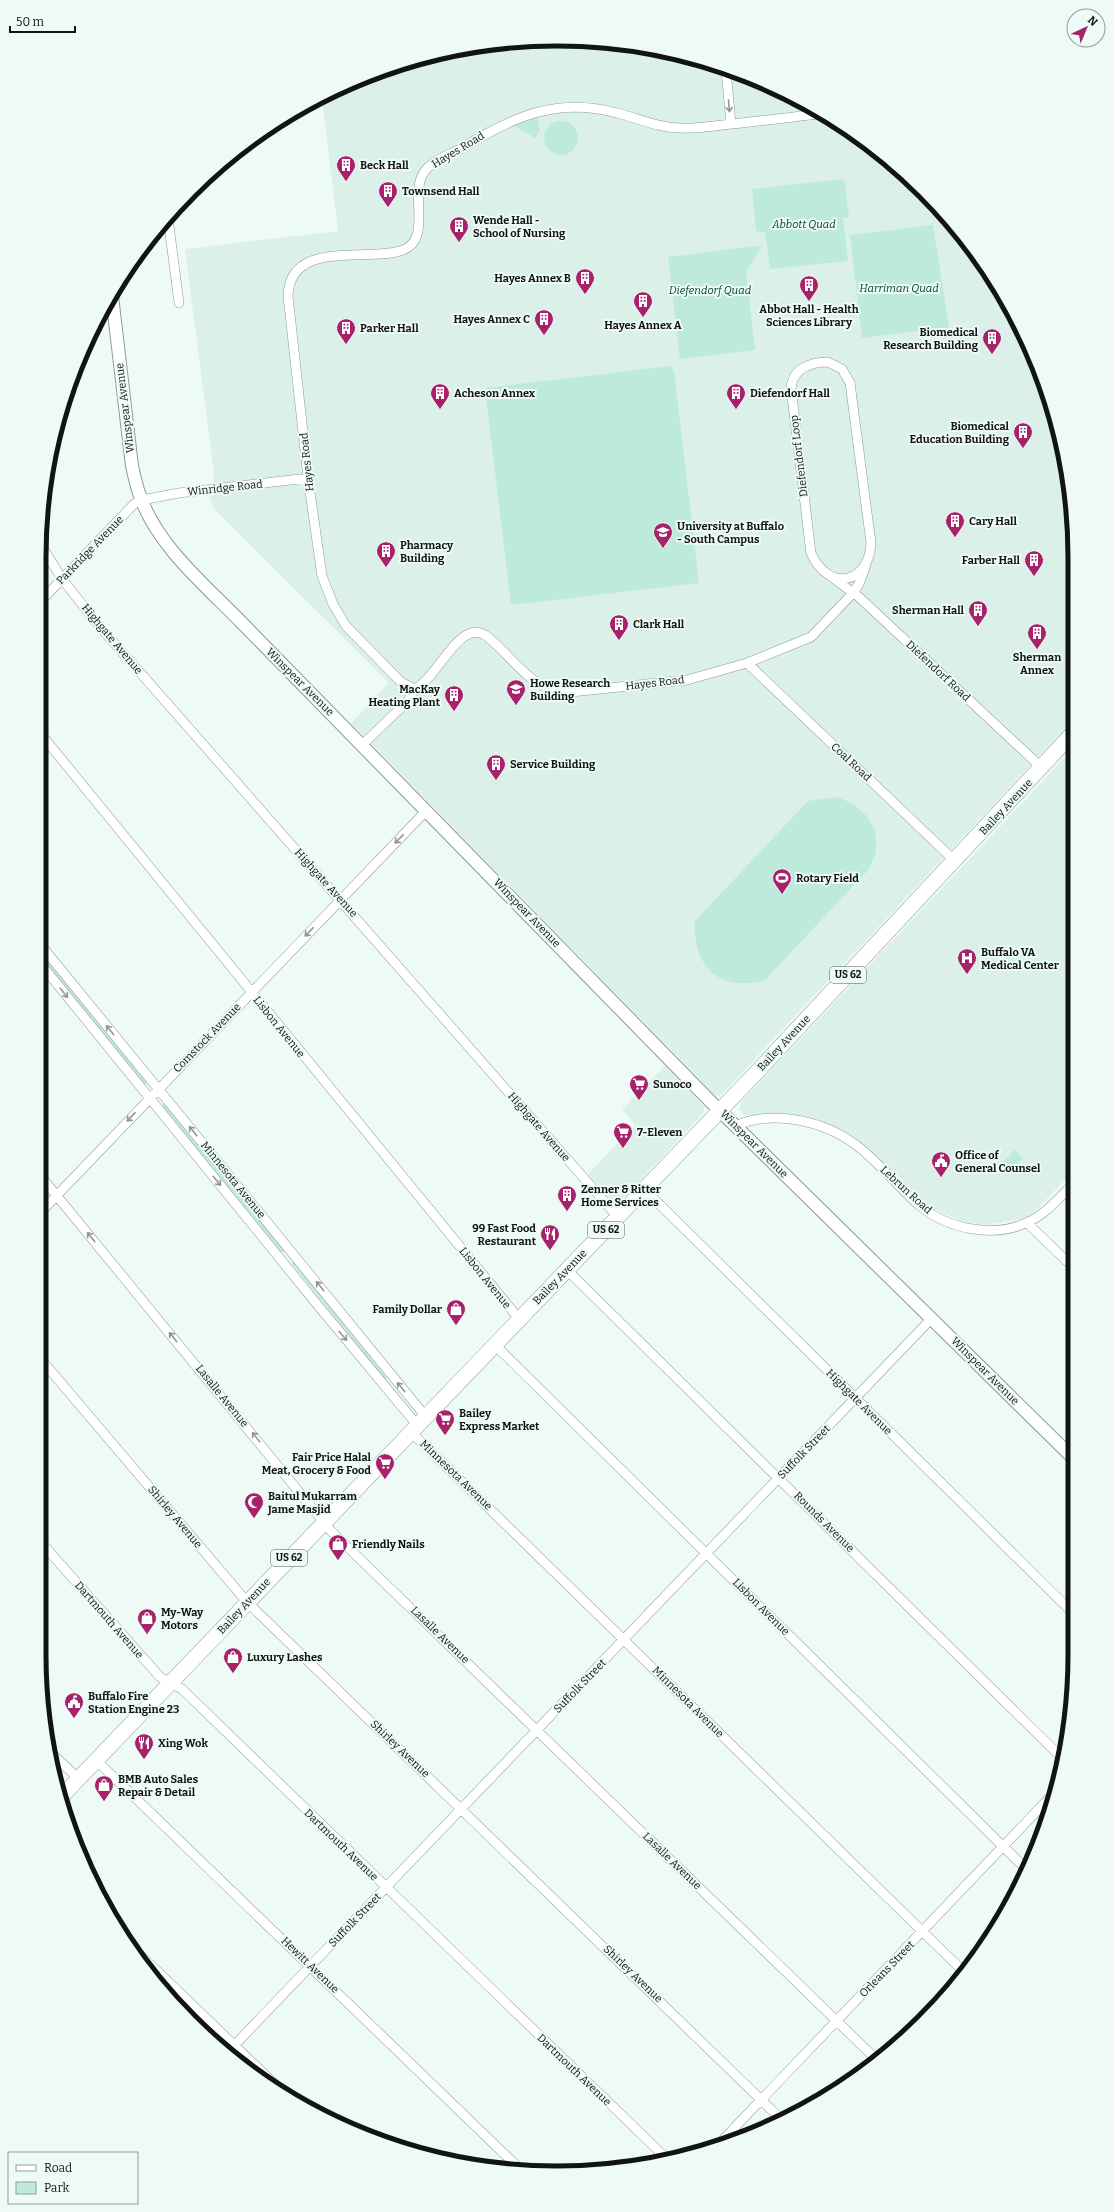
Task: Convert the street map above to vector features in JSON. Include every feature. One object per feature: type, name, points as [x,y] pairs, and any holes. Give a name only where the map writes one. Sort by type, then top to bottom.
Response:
[{"type":"main road","name":"Bailey Avenue","points":[[65,1793],[720,1111],[1068,738]]},
{"type":"street","points":[[726,75],[731,124]]},
{"type":"street","name":"Hayes Road","points":[[813,115],[704,128],[669,128],[617,113],[576,107],[545,109],[526,114],[507,122],[469,143],[424,171],[418,187],[418,233],[414,242],[407,248],[397,251],[323,259],[300,266],[292,278],[288,296],[308,478],[319,564],[333,604],[355,636],[401,682],[414,689],[426,681],[459,639],[468,633],[474,632],[488,637],[533,681],[548,689],[561,693],[687,680],[747,663],[811,637],[853,593],[859,584],[866,564]]},
{"type":"street","points":[[169,225],[179,303]]},
{"type":"street","name":"Winspear Avenue","points":[[112,305],[132,466],[142,500],[159,531],[183,562],[720,1111],[1068,1453]]},
{"type":"street","name":"Diefendorf Loop","points":[[831,577],[814,559],[810,546],[791,388],[794,377],[800,370],[813,363],[828,362],[834,364],[846,373],[850,383],[871,543],[871,552],[866,564]]},
{"type":"street","name":"Winridge Road","points":[[142,500],[195,491],[308,478]]},
{"type":"street","name":"Parkridge Avenue","points":[[46,596],[134,504],[142,500]]},
{"type":"street","name":"Highgate Avenue","points":[[46,553],[62,579],[102,628],[618,1217]]},
{"type":"street","points":[[831,577],[846,579],[856,574],[866,564]]},
{"type":"street","name":"Diefendorf Road","points":[[831,577],[853,593],[1042,768]]},
{"type":"street","name":"Coal Road","points":[[747,663],[955,861]]},
{"type":"street","points":[[362,745],[408,701],[414,689]]},
{"type":"street","name":"Lisbon Avenue","points":[[46,740],[520,1320]]},
{"type":"street","name":"Comstock Avenue","points":[[46,1207],[426,811]]},
{"type":"street","name":"Minnesota Avenue","points":[[46,951],[293,1252],[418,1425]]},
{"type":"street","name":"Minnesota Avenue","points":[[46,970],[282,1261],[418,1425],[625,1640],[960,1968]]},
{"type":"street","name":"Lebrun Road","points":[[735,1126],[747,1121],[759,1119],[789,1119],[816,1125],[842,1136],[857,1145],[922,1207],[948,1222],[976,1230],[1013,1228],[1028,1223],[1041,1215],[1068,1188]]},
{"type":"street","name":"Lasalle Avenue","points":[[46,1182],[332,1531],[873,2056]]},
{"type":"street","name":"Highgate Avenue","points":[[644,1190],[1068,1608]]},
{"type":"street","points":[[1028,1223],[1068,1262]]},
{"type":"street","points":[[282,1261],[293,1252]]},
{"type":"street","name":"Rounds Avenue","points":[[568,1270],[1058,1754]]},
{"type":"street","name":"Suffolk Street","points":[[232,2048],[625,1640],[932,1318]]},
{"type":"street","name":"Lisbon Avenue","points":[[495,1345],[1022,1865]]},
{"type":"street","name":"Shirley Avenue","points":[[46,1365],[247,1602],[778,2115]]},
{"type":"street","name":"Dartmouth Avenue","points":[[46,1548],[160,1678],[182,1689],[663,2155]]},
{"type":"street","points":[[57,1758],[79,1779]]},
{"type":"street","name":"Hewitt Avenue","points":[[96,1760],[312,1966],[515,2164]]},
{"type":"street","name":"Orleans Street","points":[[725,2137],[1047,1801]]},
{"type":"street","points":[[152,1966],[264,2073]]},
{"type":"shaded area","name":"University at Buffalo - South Campus","points":[[557,46],[590,47],[624,50],[657,56],[689,63],[721,73],[753,85],[783,99],[812,114],[841,132],[894,173],[941,220],[982,273],[1000,302],[1029,361],[1051,425],[1064,490],[1068,557],[1068,725],[720,1096],[715,1095],[351,723],[389,683],[214,509],[210,498],[214,473],[185,249],[338,231],[323,103],[361,85],[393,73],[425,63],[490,50]]},
{"type":"shaded area","name":"Buffalo VA Medical Center","points":[[1068,754],[1068,1177],[1032,1214],[1023,1219],[986,1225],[964,1222],[931,1208],[858,1140],[833,1126],[810,1118],[788,1114],[743,1115],[739,1108],[741,1102]]},
{"type":"shaded area","points":[[665,1066],[703,1106],[705,1111],[621,1201],[612,1202],[588,1174],[635,1125],[622,1109]]},
{"type":"green space","points":[[537,116],[540,131],[535,138],[515,126],[514,123]]},
{"type":"green space","points":[[558,121],[564,121],[568,122],[575,128],[578,138],[577,145],[571,152],[564,155],[558,155],[554,154],[547,148],[544,141],[544,135],[545,131],[551,124]]},
{"type":"green space","name":"Abbott Quad","points":[[844,179],[849,217],[843,218],[848,261],[770,269],[765,232],[756,231],[752,189]]},
{"type":"green space","name":"Harriman Quad","points":[[933,225],[949,327],[862,338],[850,235]]},
{"type":"green space","name":"Diefendorf Quad","points":[[763,245],[746,272],[755,350],[680,359],[668,257]]},
{"type":"green space","points":[[671,366],[674,371],[699,583],[511,605],[485,388]]},
{"type":"green space","name":"Rotary Field","points":[[834,797],[851,803],[858,808],[870,821],[874,828],[876,849],[874,859],[868,870],[765,980],[749,983],[735,983],[722,979],[712,972],[704,963],[698,951],[695,937],[695,921],[808,801]]},
{"type":"green space","points":[[46,958],[147,1082],[144,1084],[46,964]]},
{"type":"green space","points":[[164,1103],[284,1250],[284,1252],[281,1252],[162,1106]]},
{"type":"green space","points":[[1015,1150],[1023,1158],[1010,1172],[1001,1164]]},
{"type":"green space","points":[[292,1262],[294,1262],[387,1378],[384,1378],[292,1264]]},
{"type":"place","name":"Beck Hall","points":[[346,182]]},
{"type":"place","name":"Townsend Hall","points":[[388,208]]},
{"type":"place","name":"Wende Hall - School of Nursing","points":[[459,243]]},
{"type":"place","name":"Hayes Annex B","points":[[585,295]]},
{"type":"place","name":"Abbot Hall - Health Sciences Library","points":[[809,302]]},
{"type":"place","name":"Hayes Annex A","points":[[643,318]]},
{"type":"place","name":"Hayes Annex C","points":[[544,336]]},
{"type":"place","name":"Parker Hall","points":[[346,345]]},
{"type":"place","name":"Biomedical Research Building","points":[[992,355]]},
{"type":"place","name":"Acheson Annex","points":[[440,410]]},
{"type":"place","name":"Diefendorf Hall","points":[[736,410]]},
{"type":"place","name":"Biomedical Education Building","points":[[1023,449]]},
{"type":"place","name":"Cary Hall","points":[[955,538]]},
{"type":"place","name":"University at Buffalo - South Campus","points":[[663,549]]},
{"type":"place","name":"Pharmacy Building","points":[[386,568]]},
{"type":"place","name":"Farber Hall","points":[[1034,577]]},
{"type":"place","name":"Sherman Hall","points":[[978,627]]},
{"type":"place","name":"Clark Hall","points":[[619,641]]},
{"type":"place","name":"Sherman Annex","points":[[1037,650]]},
{"type":"place","name":"Howe Research Building","points":[[516,706]]},
{"type":"place","name":"MacKay Heating Plant","points":[[454,712]]},
{"type":"place","name":"Service Building","points":[[496,781]]},
{"type":"place","name":"Rotary Field","points":[[782,895]]},
{"type":"place","name":"Buffalo VA Medical Center","points":[[967,975]]},
{"type":"place","name":"Sunoco","points":[[639,1101]]},
{"type":"place","name":"7-Eleven","points":[[623,1149]]},
{"type":"place","name":"Office of General Counsel","points":[[941,1178]]},
{"type":"place","name":"Zenner & Ritter Home Services","points":[[567,1212]]},
{"type":"place","name":"99 Fast Food Restaurant","points":[[550,1251]]},
{"type":"place","name":"Family Dollar","points":[[456,1326]]},
{"type":"place","name":"Bailey Express Market","points":[[445,1436]]},
{"type":"place","name":"Fair Price Halal Meat, Grocery & Food","points":[[385,1480]]},
{"type":"place","name":"Baitul Mukarram Jame Masjid","points":[[254,1519]]},
{"type":"place","name":"Friendly Nails","points":[[338,1561]]},
{"type":"place","name":"My-Way Motors","points":[[147,1635]]},
{"type":"place","name":"Luxury Lashes","points":[[233,1674]]},
{"type":"place","name":"Buffalo Fire Station Engine 23","points":[[74,1719]]},
{"type":"place","name":"Xing Wok","points":[[144,1760]]},
{"type":"place","name":"BMB Auto Sales Repair & Detail","points":[[104,1802]]}]
